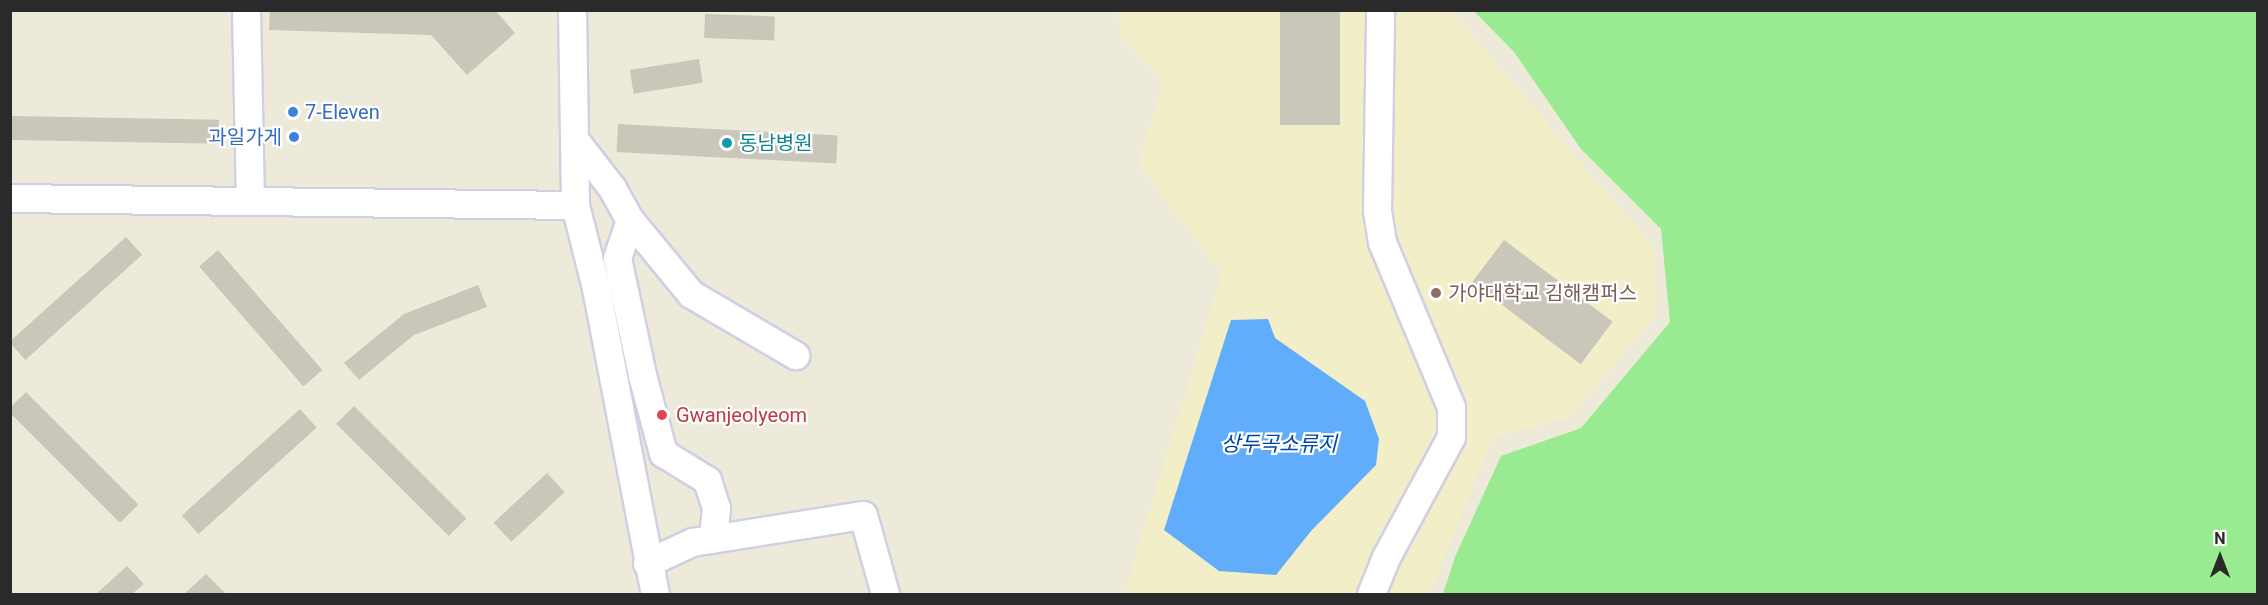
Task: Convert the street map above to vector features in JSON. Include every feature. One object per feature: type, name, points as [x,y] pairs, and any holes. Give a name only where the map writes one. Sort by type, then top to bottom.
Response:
[{"type":"street","points":[[246,10],[250,200]]},
{"type":"street","points":[[572,10],[575,205],[596,288],[647,563],[655,594]]},
{"type":"street","points":[[1371,594],[1386,557],[1451,437],[1451,406],[1382,242],[1377,210],[1380,10]]},
{"type":"street","points":[[574,140],[612,188],[630,220],[692,294],[795,355]]},
{"type":"street","points":[[10,198],[575,205]]},
{"type":"street","points":[[630,220],[617,258],[642,375],[663,453],[707,480],[716,508],[713,539]]},
{"type":"street","points":[[647,563],[692,542],[863,515],[885,594]]},
{"type":"shaded area","name":"가야대학교 김해캠퍼스","points":[[1117,11],[1451,11],[1654,248],[1657,315],[1568,418],[1493,437],[1430,594],[1124,594],[1222,272],[1138,165],[1163,83],[1122,38]]},
{"type":"green space","points":[[1474,11],[2257,11],[2257,594],[1443,594],[1455,557],[1501,456],[1581,428],[1670,322],[1661,229],[1581,149],[1514,52]]},
{"type":"water","name":"상두곡소류지","points":[[1268,319],[1275,338],[1365,401],[1379,439],[1376,465],[1311,531],[1276,575],[1219,571],[1164,530],[1231,320]]},
{"type":"building","points":[[270,10],[495,10],[515,33],[467,75],[431,35],[269,30]]},
{"type":"building","points":[[1280,10],[1340,10],[1340,125],[1280,125]]},
{"type":"building","points":[[705,14],[775,16],[774,40],[704,38]]},
{"type":"building","points":[[699,59],[703,83],[634,94],[630,70]]},
{"type":"building","points":[[10,116],[219,120],[219,144],[10,140]]},
{"type":"building","name":"동남병원","points":[[618,124],[838,136],[836,163],[617,152]]},
{"type":"building","points":[[126,237],[142,255],[25,360],[10,341]]},
{"type":"building","points":[[1504,240],[1613,322],[1581,364],[1472,282]]},
{"type":"building","points":[[218,250],[322,370],[303,386],[199,266]]},
{"type":"building","points":[[478,285],[487,307],[414,335],[359,380],[344,363],[404,314]]},
{"type":"building","points":[[26,392],[138,504],[120,523],[10,413],[10,408]]},
{"type":"building","points":[[354,406],[466,518],[449,536],[336,424]]},
{"type":"building","points":[[300,409],[317,428],[199,534],[182,515]]},
{"type":"building","points":[[547,473],[565,492],[511,542],[494,523]]},
{"type":"building","points":[[127,566],[144,584],[132,594],[96,594]]},
{"type":"building","points":[[206,574],[226,594],[184,594]]},
{"type":"place","name":"7-Eleven","points":[[293,112]]},
{"type":"place","name":"과일가게","points":[[294,137]]},
{"type":"place","name":"동남병원","points":[[727,143]]},
{"type":"place","name":"가야대학교 김해캠퍼스","points":[[1436,293]]},
{"type":"place","name":"Gwanjeolyeom","points":[[662,415]]}]
